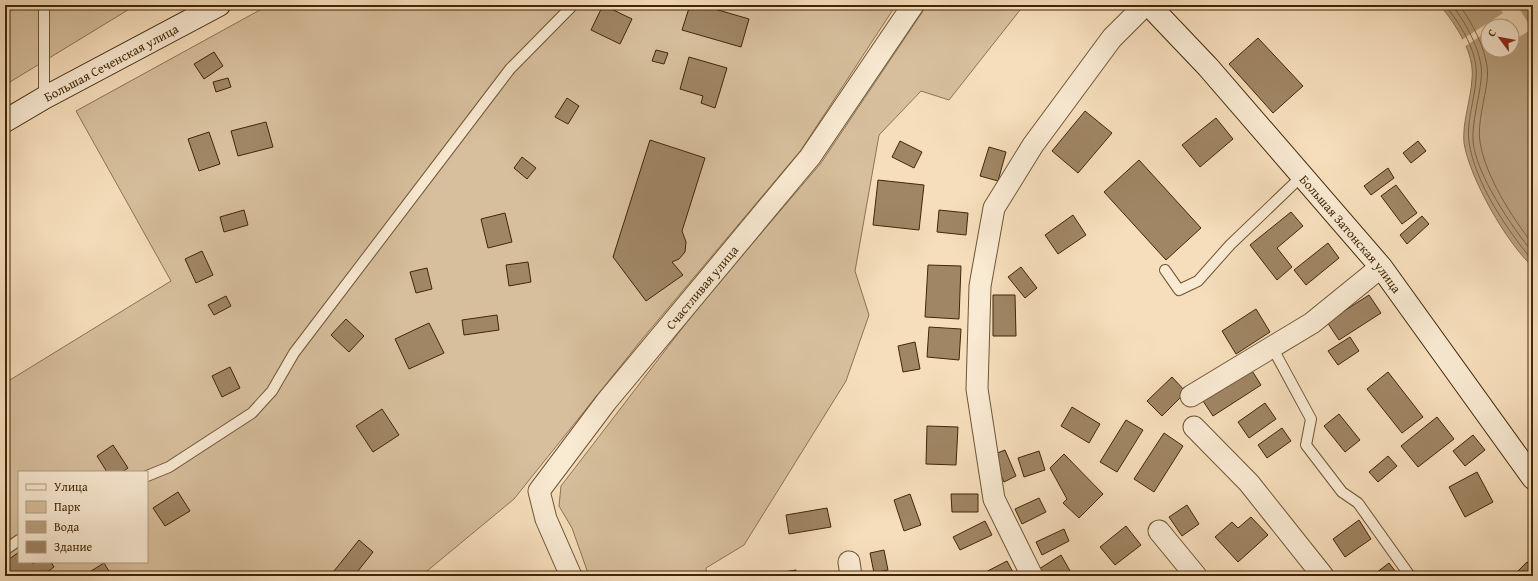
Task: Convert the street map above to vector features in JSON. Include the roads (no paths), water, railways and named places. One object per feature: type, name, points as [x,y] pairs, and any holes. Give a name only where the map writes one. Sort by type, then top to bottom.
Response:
[{"type":"street","name":"Большая Сеченская улица","points":[[5,122],[44,98],[219,5]]},
{"type":"street","name":"Счастливая улица","points":[[571,576],[546,519],[539,491],[606,402],[810,156],[913,5]]},
{"type":"street","points":[[1032,576],[994,499],[977,390],[980,286],[994,208],[1033,145],[1107,44],[1145,5]]},
{"type":"street","name":"Большая Затонская улица","points":[[1149,5],[1208,67],[1381,267],[1533,478]]},
{"type":"street","points":[[1191,396],[1312,322],[1381,267]]},
{"type":"street","points":[[1194,427],[1249,482],[1323,576]]},
{"type":"street","points":[[1159,531],[1196,576]]},
{"type":"lane","points":[[44,5],[44,98]]},
{"type":"lane","points":[[148,476],[169,467],[252,413],[272,391],[294,353],[510,69],[573,5]]},
{"type":"lane","points":[[1165,270],[1179,290],[1198,280],[1230,245],[1303,175]]},
{"type":"lane","points":[[1272,347],[1311,419],[1306,445],[1342,492],[1358,503],[1410,576]]},
{"type":"lane","points":[[5,550],[18,541]]},
{"type":"water","points":[[1440,5],[1533,5],[1533,267],[1501,226],[1481,191],[1468,158],[1464,143],[1464,135],[1465,119],[1472,79],[1472,69],[1471,59],[1458,30]]}]
